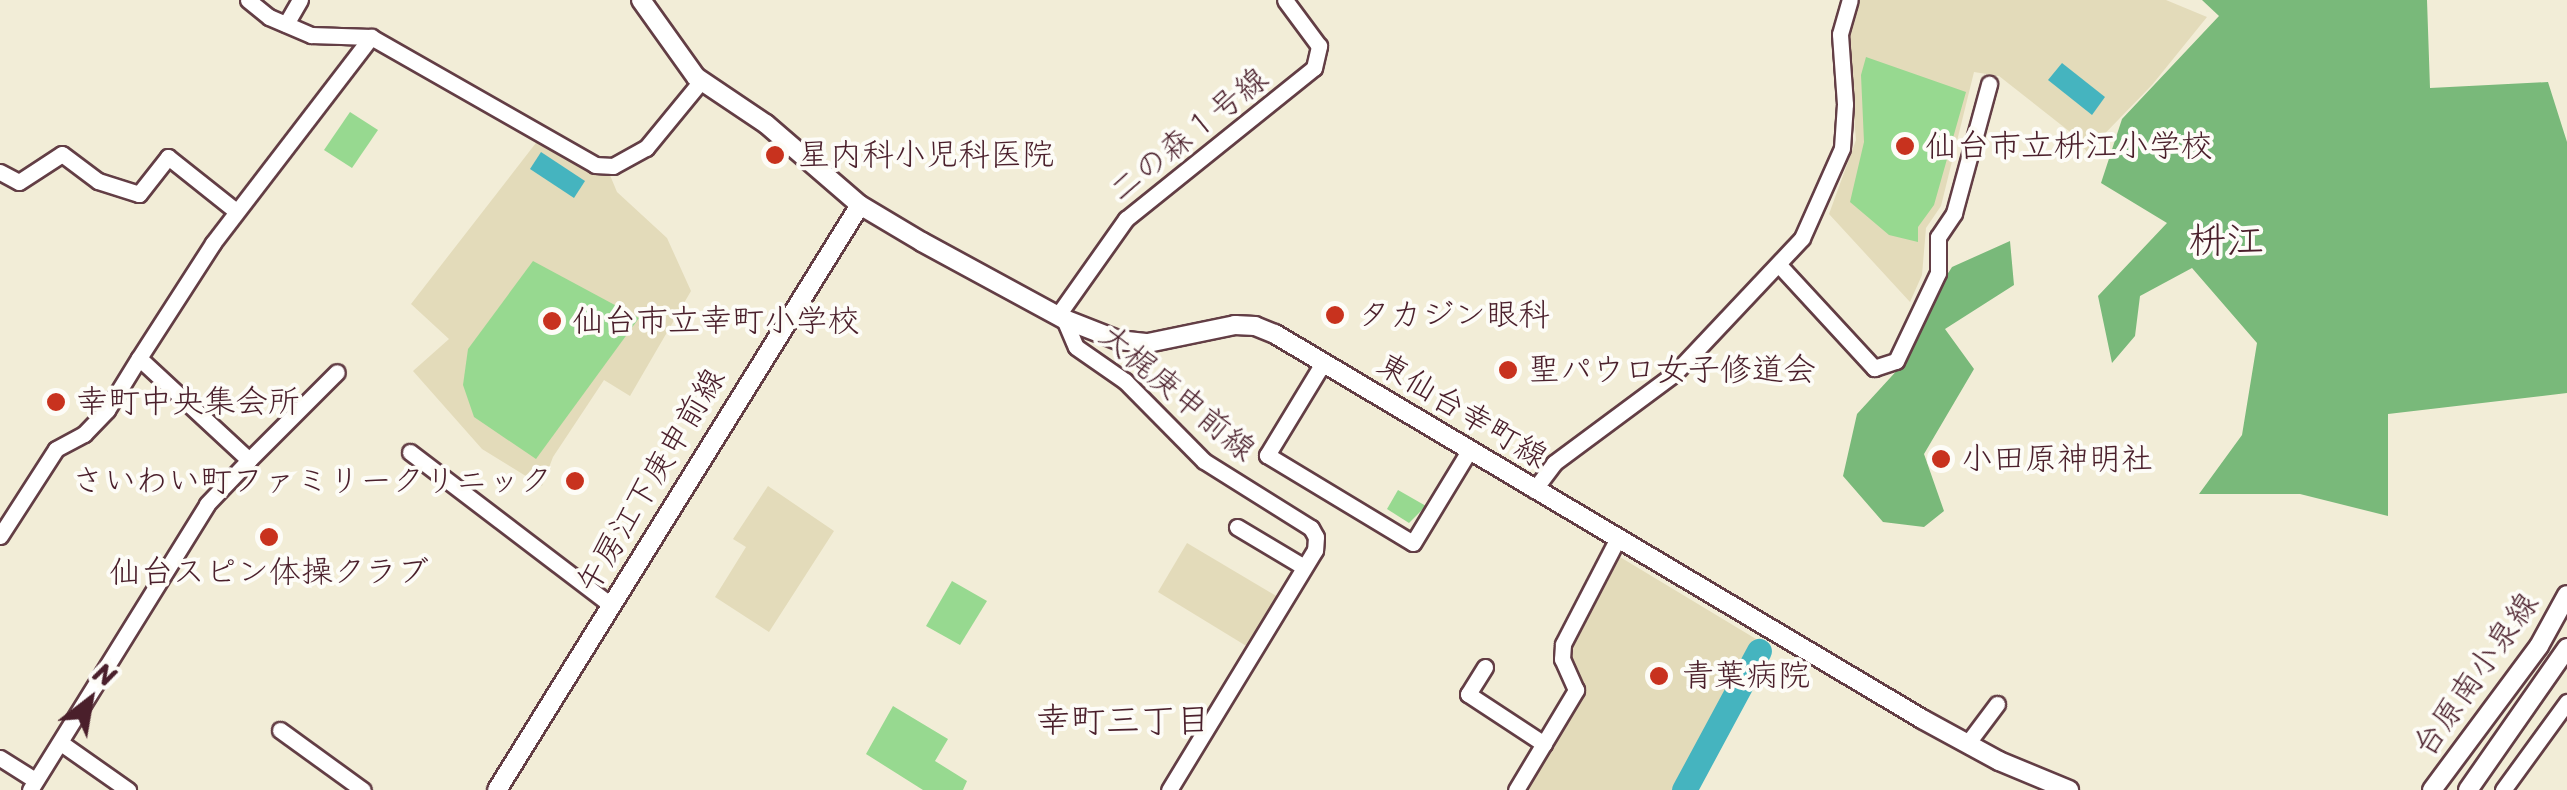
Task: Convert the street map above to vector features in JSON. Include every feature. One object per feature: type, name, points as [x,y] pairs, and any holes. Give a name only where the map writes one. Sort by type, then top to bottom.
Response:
[{"type":"street","points":[[248,0],[311,35],[371,37],[595,164],[613,166],[646,148],[702,81]]},
{"type":"street","points":[[286,24],[300,0]]},
{"type":"street","name":"東仙台幸町線","points":[[641,0],[702,81],[766,124],[860,205],[1061,317],[1118,340],[1148,342],[1235,325],[1255,326],[1967,744],[2069,790]]},
{"type":"street","name":"二の森１号線","points":[[1061,317],[1126,219],[1314,68],[1319,46],[1285,0]]},
{"type":"street","points":[[1534,490],[1554,463],[1675,373],[1780,266],[1802,238],[1842,148],[1845,104],[1840,34],[1850,0]]},
{"type":"street","points":[[0,536],[56,449],[84,434],[107,410],[236,211],[371,37]]},
{"type":"street","points":[[1780,266],[1874,368],[1896,362],[1938,273],[1938,237],[1954,212],[1989,84]]},
{"type":"street","points":[[0,172],[18,182],[62,154],[98,181],[139,194],[168,156],[236,211]]},
{"type":"street","name":"午房江下庚申前線","points":[[497,790],[860,205]]},
{"type":"street","name":"大梶庚申前線","points":[[1061,317],[1076,346],[1125,381],[1204,461],[1311,528],[1316,543],[1304,567]]},
{"type":"street","points":[[139,358],[248,460]]},
{"type":"street","points":[[1323,363],[1267,456],[1413,544],[1469,451]]},
{"type":"street","points":[[0,758],[32,785],[207,504],[338,372]]},
{"type":"street","points":[[410,452],[610,605]]},
{"type":"street","points":[[1169,790],[1304,567],[1237,527]]},
{"type":"street","points":[[1516,790],[1576,690],[1562,659],[1563,644],[1617,540]]},
{"type":"street","name":"台原南小泉線","points":[[2432,790],[2538,646],[2567,594]]},
{"type":"street","points":[[2468,790],[2567,648]]},
{"type":"street","points":[[1485,667],[1468,694],[1544,744]]},
{"type":"street","points":[[2503,790],[2567,702]]},
{"type":"street","points":[[1967,744],[1997,704]]},
{"type":"street","points":[[280,730],[363,790]]},
{"type":"street","points":[[61,744],[128,790]]},
{"type":"shaded area","name":"仙台市立枡江小学校","points":[[1858,0],[2166,0],[2207,17],[2152,85],[2087,152],[2074,135],[1999,76],[1974,72],[1941,206],[1926,228],[1922,275],[1910,302],[1829,214],[1856,140],[1846,31]]},
{"type":"shaded area","name":"仙台市立幸町小学校","points":[[539,139],[593,174],[607,168],[617,192],[667,238],[691,291],[630,396],[604,380],[553,457],[542,486],[482,449],[413,371],[449,339],[411,304]]},
{"type":"shaded area","points":[[768,486],[834,531],[769,632],[715,597],[746,547],[733,539]]},
{"type":"shaded area","points":[[1187,543],[1278,597],[1248,647],[1158,592]]},
{"type":"shaded area","name":"青葉病院","points":[[1620,557],[1761,642],[1674,790],[1520,790],[1581,682],[1570,659],[1573,638]]},
{"type":"green space","points":[[2202,0],[2427,0],[2430,88],[2548,82],[2567,142],[2567,393],[2388,414],[2388,516],[2300,494],[2199,494],[2242,435],[2257,343],[2192,268],[2140,296],[2135,336],[2112,363],[2098,296],[2167,223],[2101,183],[2122,119],[2219,16]]},
{"type":"green space","points":[[1866,57],[1966,92],[1934,205],[1918,227],[1918,242],[1889,235],[1850,202],[1864,142],[1861,75]]},
{"type":"green space","points":[[350,112],[378,130],[352,168],[324,150]]},
{"type":"green space","points":[[2010,241],[2014,285],[1945,329],[1974,369],[1924,454],[1944,511],[1924,527],[1883,522],[1843,476],[1857,414],[1901,366],[1928,305],[1952,267]]},
{"type":"green space","points":[[533,261],[639,318],[536,459],[474,417],[463,385],[468,349]]},
{"type":"green space","points":[[1398,490],[1426,506],[1409,523],[1387,509]]},
{"type":"green space","points":[[952,581],[987,601],[960,645],[926,626]]},
{"type":"green space","points":[[893,706],[948,739],[935,761],[967,781],[963,790],[923,790],[866,754]]},
{"type":"water","points":[[2062,63],[2105,97],[2092,115],[2048,80]]},
{"type":"water","points":[[541,152],[585,181],[574,198],[530,169]]},
{"type":"waterway","points":[[1684,790],[1759,651]]},
{"type":"place","name":"仙台市立枡江小学校","points":[[1905,146]]},
{"type":"place","name":"星内科小児科医院","points":[[775,155]]},
{"type":"place","name":"タカジン眼科","points":[[1335,315]]},
{"type":"place","name":"仙台市立幸町小学校","points":[[552,321]]},
{"type":"place","name":"聖パウロ女子修道会","points":[[1508,370]]},
{"type":"place","name":"幸町中央集会所","points":[[56,402]]},
{"type":"place","name":"小田原神明社","points":[[1941,459]]},
{"type":"place","name":"さいわい町ファミリークリニック","points":[[575,481]]},
{"type":"place","name":"仙台スピン体操クラブ","points":[[269,537]]},
{"type":"place","name":"青葉病院","points":[[1659,676]]},
{"type":"district","name":"枡江","points":[[2226,241]]},
{"type":"district","name":"幸町三丁目","points":[[1123,720]]}]
